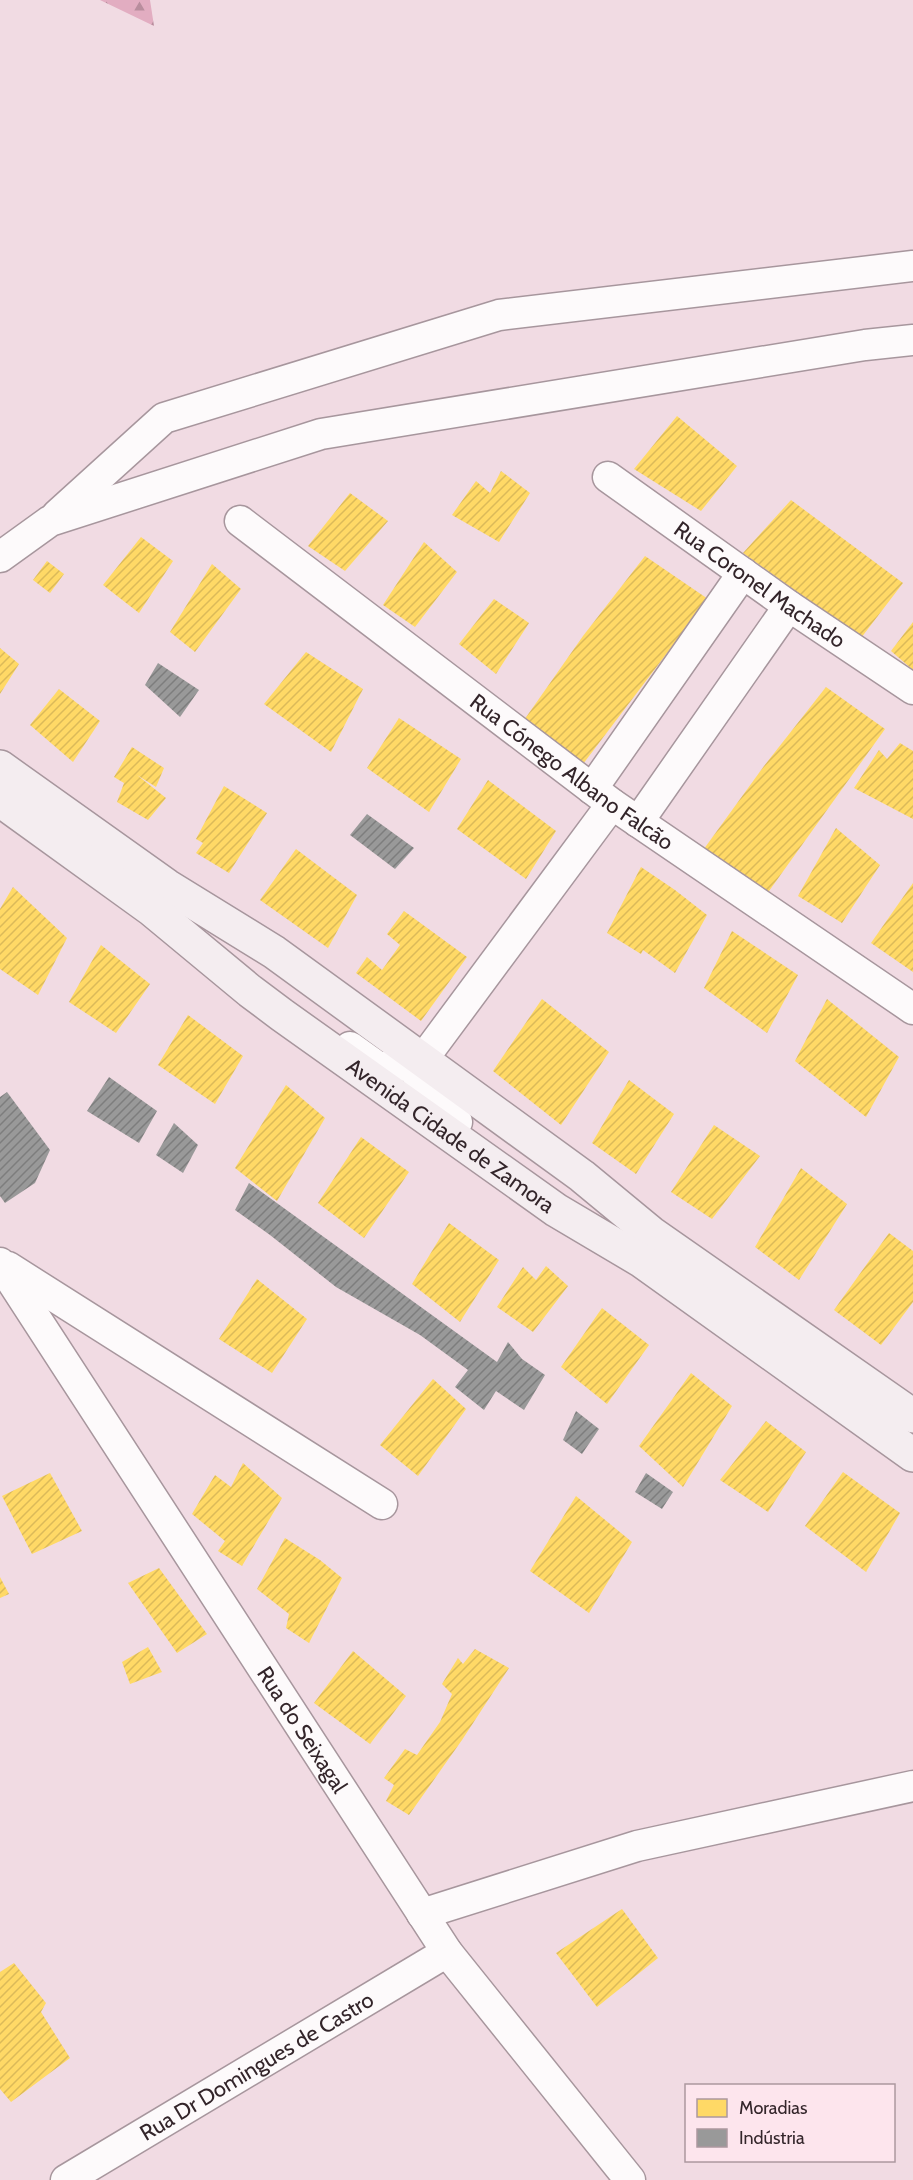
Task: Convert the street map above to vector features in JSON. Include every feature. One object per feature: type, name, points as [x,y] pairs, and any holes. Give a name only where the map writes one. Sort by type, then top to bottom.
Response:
[{"type":"street","points":[[0,557],[50,521],[164,418],[499,315],[913,266]]},
{"type":"street","points":[[50,521],[321,434],[865,345],[913,340]]},
{"type":"street","name":"Rua Coronel Machado","points":[[608,477],[789,606],[913,689]]},
{"type":"street","name":"Rua Cónego Albano Falcão","points":[[240,521],[602,796],[913,1009]]},
{"type":"street","points":[[510,1177],[497,1153],[422,1094],[417,1074],[423,1059],[602,796],[743,573]]},
{"type":"street","points":[[638,822],[789,606]]},
{"type":"street","name":"Avenida Cidade de Zamora","points":[[0,767],[167,886],[274,952],[582,1176],[651,1233],[913,1416]]},
{"type":"street","name":"Avenida Cidade de Zamora","points":[[0,800],[151,909],[282,1015],[556,1210],[642,1261],[913,1455]]},
{"type":"street","points":[[282,1015],[315,1021],[378,1067],[397,1067],[423,1059]]},
{"type":"street","points":[[0,1263],[382,1504]]},
{"type":"street","name":"Rua do Seixagal","points":[[0,1263],[447,1952],[630,2180]]},
{"type":"street","points":[[422,1914],[637,1846],[913,1786]]},
{"type":"street","name":"Rua Dr Domingues de Castro","points":[[66,2180],[447,1952]]},
{"type":"green space","points":[[100,0],[150,0],[154,26]]},
{"type":"building: Moradias","points":[[677,416],[737,466],[701,511],[634,469]]},
{"type":"building: Moradias","points":[[501,471],[530,493],[499,542],[452,515],[476,481],[490,493]]},
{"type":"building: Moradias","points":[[350,493],[388,521],[345,571],[308,546]]},
{"type":"building: Moradias","points":[[791,500],[903,583],[861,638],[743,553]]},
{"type":"building: Moradias","points":[[141,537],[173,561],[139,613],[103,585]]},
{"type":"building: Moradias","points":[[424,542],[457,572],[415,627],[383,605]]},
{"type":"building: Moradias","points":[[645,556],[708,599],[580,768],[522,723],[583,636]]},
{"type":"building: Moradias","points":[[47,561],[64,574],[50,593],[33,580]]},
{"type":"building: Moradias","points":[[212,564],[241,589],[195,652],[170,632]]},
{"type":"building: Moradias","points":[[494,599],[529,623],[496,674],[459,644]]},
{"type":"building: Moradias","points":[[913,622],[913,670],[891,651]]},
{"type":"building: Moradias","points":[[0,648],[19,664],[0,694]]},
{"type":"building: Moradias","points":[[306,652],[363,689],[331,752],[264,704]]},
{"type":"building: Moradias","points":[[826,687],[885,729],[764,898],[701,853],[764,766]]},
{"type":"building: Moradias","points":[[59,689],[100,721],[73,762],[30,725]]},
{"type":"building: Moradias","points":[[399,718],[461,759],[429,812],[367,768]]},
{"type":"building: Moradias","points":[[900,743],[913,751],[913,819],[854,788],[879,750],[887,759]]},
{"type":"building: Moradias","points":[[132,747],[164,768],[156,787],[137,775],[166,798],[148,820],[117,802],[124,783],[114,777]]},
{"type":"building: Moradias","points":[[488,780],[556,831],[526,879],[457,829]]},
{"type":"building: Moradias","points":[[224,786],[267,813],[229,873],[196,853],[203,843],[196,839]]},
{"type":"building: Moradias","points":[[836,828],[880,865],[842,923],[798,896]]},
{"type":"building: Moradias","points":[[296,849],[357,895],[328,948],[260,900]]},
{"type":"building: Moradias","points":[[641,867],[707,915],[675,973],[643,950],[641,954],[607,933]]},
{"type":"building: Moradias","points":[[913,883],[913,972],[871,943]]},
{"type":"building: Moradias","points":[[13,887],[67,938],[38,995],[0,969],[0,909]]},
{"type":"building: Moradias","points":[[404,911],[467,957],[421,1021],[356,973],[367,957],[382,970],[400,945],[387,934]]},
{"type":"building: Moradias","points":[[732,931],[798,975],[767,1033],[704,988]]},
{"type":"building: Moradias","points":[[101,945],[150,984],[116,1033],[69,1002]]},
{"type":"building: Moradias","points":[[542,999],[609,1052],[561,1125],[493,1071]]},
{"type":"building: Moradias","points":[[827,999],[899,1057],[866,1117],[795,1061]]},
{"type":"building: Moradias","points":[[188,1015],[243,1056],[215,1104],[158,1065]]},
{"type":"building: Moradias","points":[[629,1080],[674,1114],[636,1174],[592,1143]]},
{"type":"building: Moradias","points":[[286,1085],[325,1118],[277,1201],[235,1168]]},
{"type":"building: Moradias","points":[[714,1125],[760,1156],[712,1219],[671,1192]]},
{"type":"building: Moradias","points":[[361,1137],[409,1172],[364,1238],[318,1203]]},
{"type":"building: Moradias","points":[[801,1168],[847,1204],[799,1280],[755,1247]]},
{"type":"building: Moradias","points":[[449,1223],[499,1260],[460,1322],[412,1284]]},
{"type":"building: Moradias","points":[[889,1233],[913,1251],[913,1302],[881,1345],[834,1310]]},
{"type":"building: Moradias","points":[[546,1266],[568,1286],[533,1332],[497,1307],[523,1267],[536,1280]]},
{"type":"building: Moradias","points":[[257,1279],[307,1319],[272,1373],[219,1339]]},
{"type":"building: Moradias","points":[[602,1308],[649,1345],[607,1404],[561,1367]]},
{"type":"building: Moradias","points":[[691,1373],[732,1406],[683,1487],[639,1446]]},
{"type":"building: Moradias","points":[[433,1379],[466,1409],[418,1476],[380,1445]]},
{"type":"building: Moradias","points":[[766,1421],[806,1452],[768,1512],[720,1480]]},
{"type":"building: Moradias","points":[[243,1463],[282,1498],[242,1566],[218,1551],[225,1541],[192,1514],[215,1475],[231,1487]]},
{"type":"building: Moradias","points":[[843,1472],[900,1513],[866,1572],[805,1526]]},
{"type":"building: Moradias","points":[[50,1473],[82,1531],[32,1554],[2,1496]]},
{"type":"building: Moradias","points":[[576,1496],[632,1542],[589,1613],[530,1571]]},
{"type":"building: Moradias","points":[[285,1538],[320,1560],[342,1578],[309,1643],[286,1628],[289,1614],[257,1589]]},
{"type":"building: Moradias","points":[[159,1568],[207,1634],[177,1653],[128,1583]]},
{"type":"building: Moradias","points":[[0,1577],[9,1594],[0,1598]]},
{"type":"building: Moradias","points":[[148,1647],[162,1672],[130,1684],[122,1662]]},
{"type":"building: Moradias","points":[[475,1649],[509,1668],[409,1815],[386,1801],[394,1785],[384,1778],[405,1749],[417,1755],[440,1722],[452,1694],[442,1684],[458,1658],[463,1664]]},
{"type":"building: Moradias","points":[[353,1651],[406,1696],[370,1744],[314,1703]]},
{"type":"building: Moradias","points":[[622,1909],[658,1958],[597,2007],[556,1953]]},
{"type":"building: Moradias","points":[[14,1963],[46,2003],[41,2012],[70,2058],[11,2102],[0,2089],[0,1972]]},
{"type":"building: Indústria","points":[[158,663],[199,690],[180,717],[145,685]]},
{"type":"building: Indústria","points":[[367,814],[414,848],[395,869],[350,835]]},
{"type":"building: Indústria","points":[[109,1077],[157,1111],[139,1143],[87,1111]]},
{"type":"building: Indústria","points":[[7,1092],[50,1150],[35,1183],[5,1203],[0,1196],[0,1097]]},
{"type":"building: Indústria","points":[[174,1123],[198,1145],[183,1173],[156,1155]]},
{"type":"building: Indústria","points":[[249,1183],[497,1362],[508,1342],[522,1359],[545,1375],[524,1410],[496,1391],[484,1410],[455,1387],[468,1370],[420,1335],[336,1287],[235,1210]]},
{"type":"building: Indústria","points":[[576,1411],[599,1429],[582,1454],[563,1440]]},
{"type":"building: Indústria","points":[[646,1473],[673,1492],[662,1509],[635,1492]]}]
